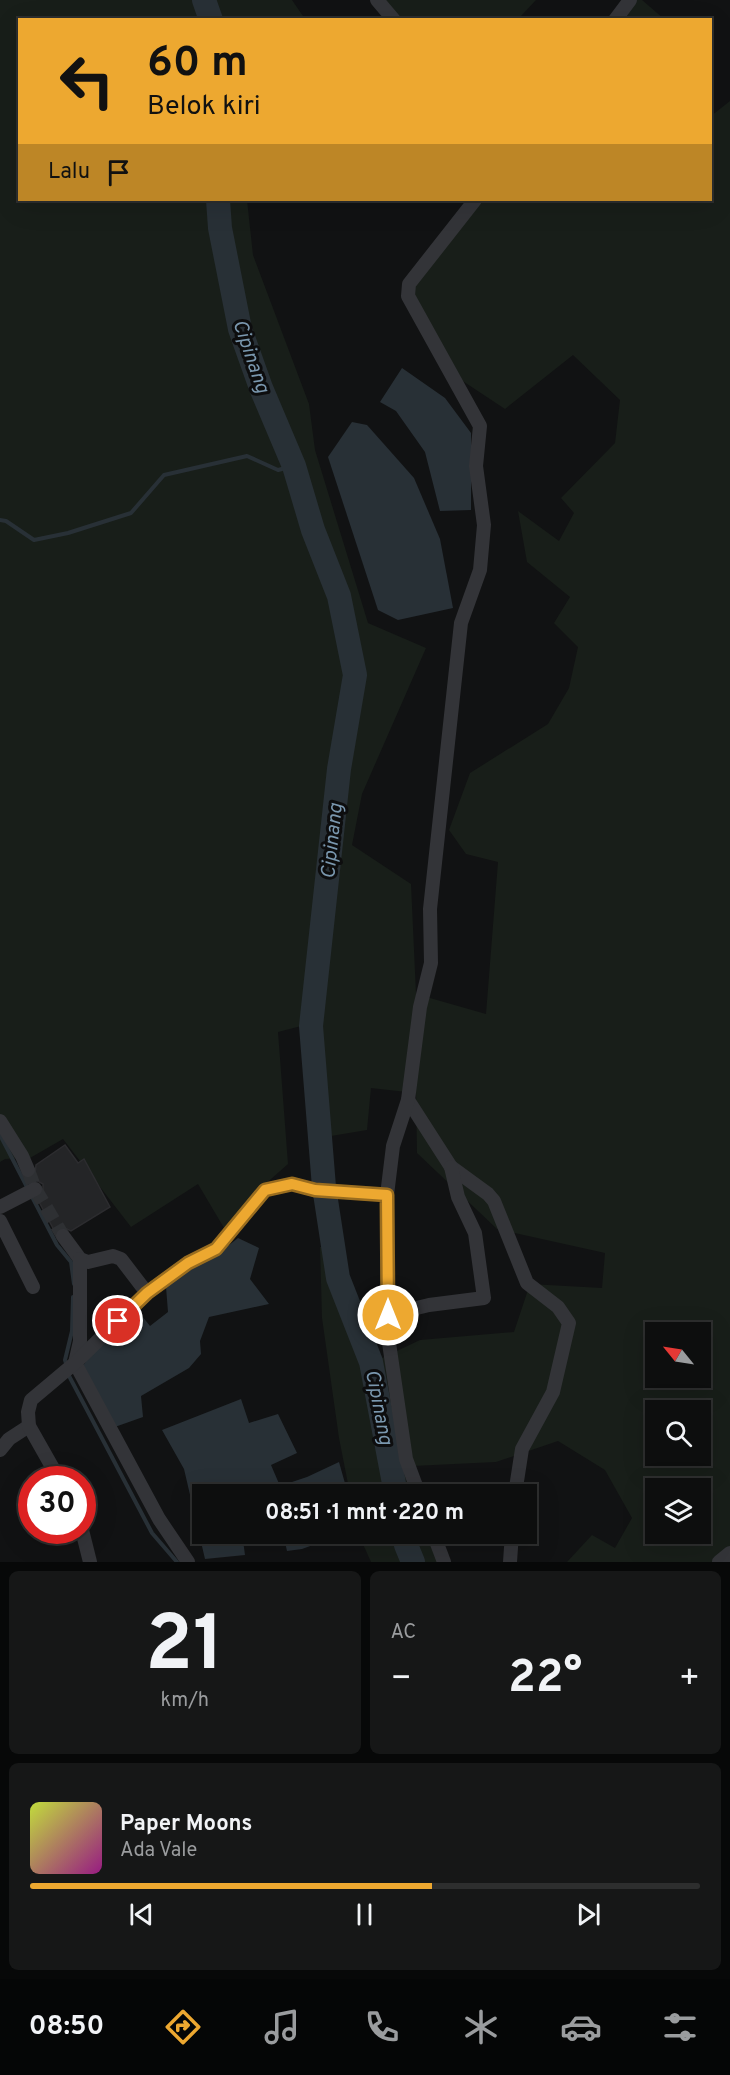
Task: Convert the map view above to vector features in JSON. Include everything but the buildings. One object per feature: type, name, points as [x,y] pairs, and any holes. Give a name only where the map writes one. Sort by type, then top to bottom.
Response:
[{"type":"street","points":[[377,0],[392,18]]},
{"type":"street","points":[[616,18],[630,0]]},
{"type":"street","points":[[415,1484],[406,1459],[388,1336],[387,1195],[393,1146],[408,1100],[420,1007],[431,963],[430,909],[461,623],[480,570],[484,525],[476,466],[480,426],[408,296],[407,290],[409,284],[474,201]]},
{"type":"street","points":[[388,1315],[429,1305],[484,1298],[475,1233],[458,1197],[451,1167],[408,1100]]},
{"type":"street","points":[[0,1121],[28,1170]]},
{"type":"street","points":[[451,1167],[494,1201],[527,1283],[558,1307],[569,1323],[553,1392],[522,1449],[517,1484]]},
{"type":"street","points":[[52,1466],[29,1426],[28,1412],[31,1400],[147,1293],[188,1263],[216,1249],[265,1190],[292,1184],[315,1190],[387,1195]]},
{"type":"street","points":[[0,1207],[29,1191]]},
{"type":"street","points":[[0,1221],[33,1287]]},
{"type":"street","points":[[63,1236],[80,1259],[88,1262],[113,1256],[121,1260],[147,1293]]},
{"type":"street","points":[[68,1368],[80,1341],[80,1259]]},
{"type":"street","points":[[68,1368],[159,1519],[188,1562]]},
{"type":"street","points":[[0,1450],[9,1439],[29,1426]]},
{"type":"street","points":[[86,1544],[90,1562]]},
{"type":"street","points":[[437,1544],[444,1562]]},
{"type":"street","points":[[510,1562],[511,1544]]},
{"type":"street","points":[[719,1562],[730,1553]]},
{"type":"shaded area","points":[[0,0],[292,0],[304,18],[18,18],[18,201],[247,201],[253,255],[309,404],[315,450],[368,623],[426,648],[362,794],[352,845],[411,884],[416,994],[486,1014],[498,862],[466,854],[449,830],[470,773],[548,724],[569,688],[578,647],[554,623],[570,597],[527,562],[518,511],[559,541],[574,513],[561,498],[615,443],[620,400],[573,355],[505,409],[443,368],[404,287],[473,201],[712,201],[712,115],[730,101],[730,1562],[567,1562],[592,1535],[615,1548],[632,1518],[605,1470],[558,1441],[496,1462],[413,1466],[418,1484],[348,1484],[322,1318],[320,1247],[341,1246],[348,1286],[378,1360],[420,1340],[514,1332],[530,1284],[602,1288],[605,1253],[497,1229],[417,1153],[416,1093],[371,1088],[367,1130],[313,1139],[305,1025],[278,1032],[288,1164],[262,1187],[227,1233],[198,1184],[131,1227],[63,1139],[30,1158],[5,1159],[0,1162]]},
{"type":"shaded area","points":[[382,0],[536,0],[521,16],[522,18],[398,18]]},
{"type":"shaded area","points":[[633,0],[642,0],[663,18],[619,18]]},
{"type":"shaded area","points":[[402,368],[445,398],[471,433],[471,510],[440,511],[425,452],[396,411],[380,402]]},
{"type":"shaded area","points":[[352,422],[367,425],[414,478],[440,539],[453,608],[398,620],[378,610],[328,457]]},
{"type":"shaded area","points":[[238,1238],[259,1248],[250,1279],[269,1304],[209,1317],[200,1341],[201,1354],[189,1368],[141,1396],[143,1417],[112,1428],[78,1373],[113,1322],[134,1306],[150,1326],[168,1312],[166,1287],[175,1277],[214,1257]]},
{"type":"shaded area","points":[[241,1399],[249,1423],[278,1414],[297,1453],[271,1465],[279,1484],[192,1484],[192,1503],[184,1469],[162,1430]]},
{"type":"shaded area","points":[[339,1462],[345,1484],[286,1484],[307,1477]]},
{"type":"shaded area","points":[[202,1544],[244,1544],[245,1555],[205,1559]]},
{"type":"shaded area","points":[[285,1544],[316,1544],[302,1549],[287,1551]]},
{"type":"shaded area","points":[[363,1544],[433,1544],[438,1562],[371,1562]]},
{"type":"waterway","name":"Cipinang","points":[[204,0],[210,18]]},
{"type":"waterway","name":"Cipinang","points":[[218,201],[220,228],[240,329],[261,388],[294,466],[313,530],[339,596],[355,675],[339,769],[311,1026],[324,1187],[338,1278],[371,1362],[394,1484]]},
{"type":"waterway","points":[[0,520],[6,521],[34,540],[68,533],[131,513],[164,475],[247,456],[278,470],[294,466]]},
{"type":"waterway","points":[[0,1135],[57,1245],[71,1262],[74,1284]]},
{"type":"waterway","points":[[67,1366],[65,1360],[72,1331],[73,1297]]},
{"type":"waterway","points":[[68,1374],[152,1533],[177,1562]]},
{"type":"waterway","name":"Cipinang","points":[[406,1544],[413,1562]]},
{"type":"tunnel","points":[[28,1170],[35,1189],[63,1236]]},
{"type":"route","points":[[118,1321],[147,1293],[188,1263],[216,1249],[265,1190],[292,1184],[315,1190],[387,1195],[388,1315]]}]
